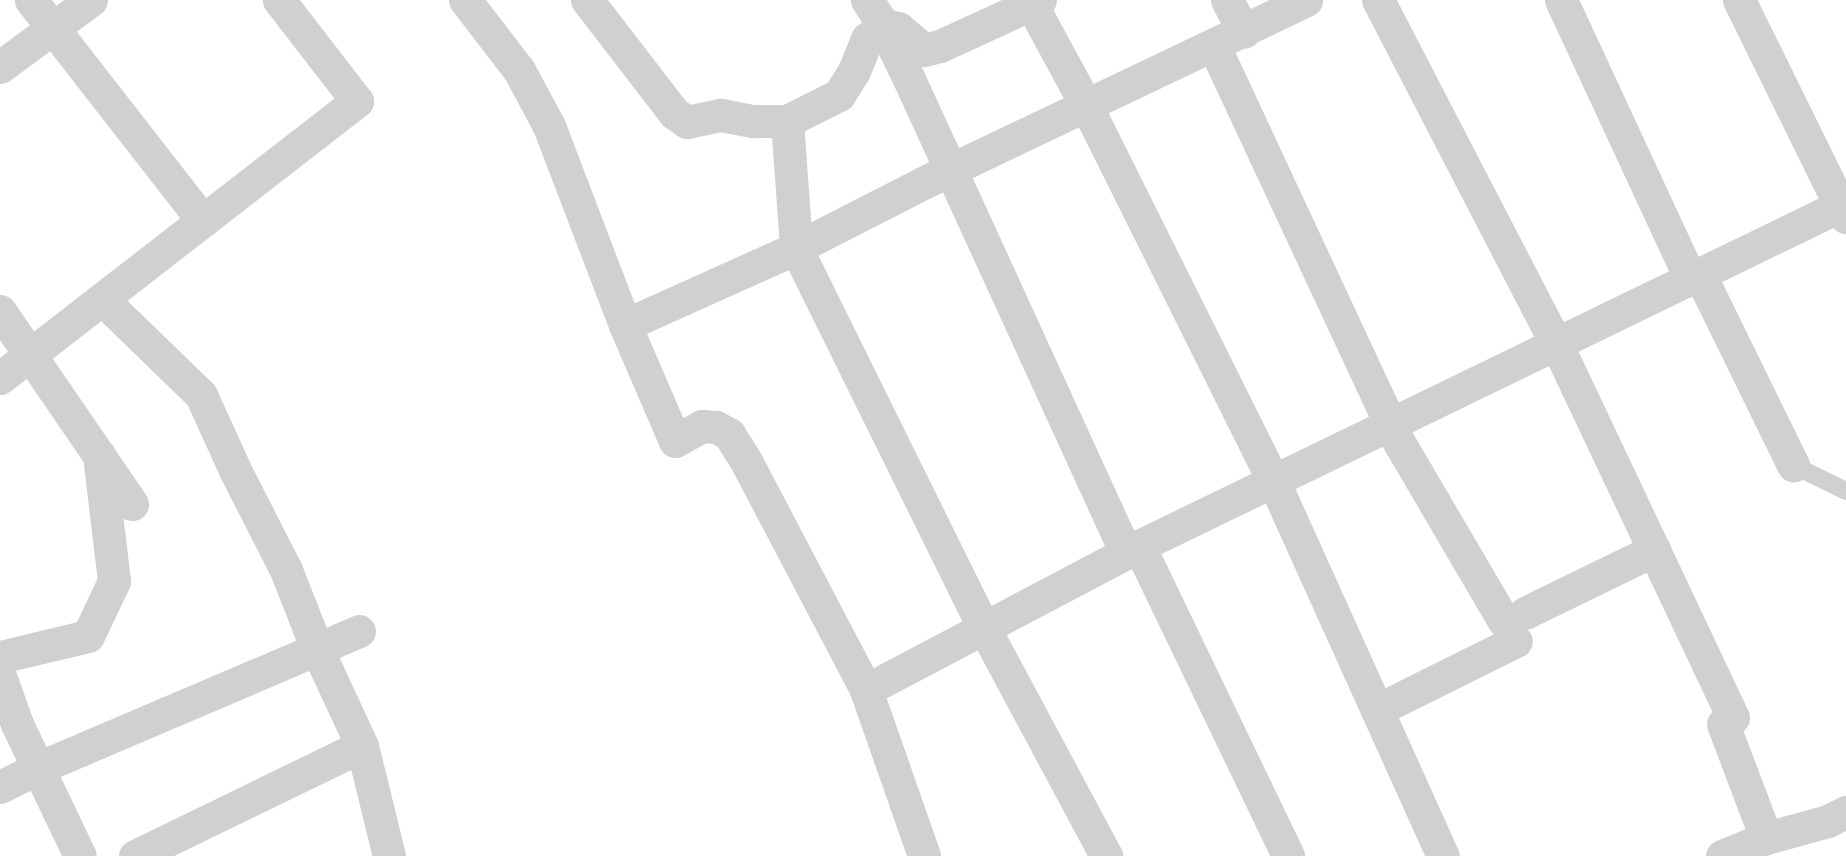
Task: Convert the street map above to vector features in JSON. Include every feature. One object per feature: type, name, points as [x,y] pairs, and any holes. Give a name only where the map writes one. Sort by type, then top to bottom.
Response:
[{"type":"street","points":[[31,0],[203,221]]},
{"type":"street","points":[[0,67],[91,0]]},
{"type":"street","points":[[0,378],[357,101],[279,0]]},
{"type":"street","points":[[465,0],[519,70],[549,126],[625,325],[675,441],[702,426],[716,427],[729,434],[867,690],[924,856]]},
{"type":"street","points":[[587,0],[674,113],[687,122],[721,115],[753,121],[787,121],[838,95],[854,71],[875,13]]},
{"type":"street","points":[[1227,0],[1244,32]]},
{"type":"street","points":[[625,325],[796,248],[950,170],[1244,32],[1306,0]]},
{"type":"street","points":[[1378,0],[1557,345],[1654,550],[1728,721],[1766,838]]},
{"type":"street","points":[[1561,0],[1695,277],[1793,465]]},
{"type":"street","points":[[867,690],[1133,550],[1695,277],[1844,209],[1739,0]]},
{"type":"street","points":[[875,13],[898,28],[924,50],[940,46],[1033,1],[1274,482],[1443,856]]},
{"type":"street","points":[[875,13],[1133,550],[1288,856]]},
{"type":"street","points":[[1214,46],[1400,444],[1515,625]]},
{"type":"street","points":[[787,121],[796,248],[984,628],[1106,856]]},
{"type":"street","points":[[102,299],[201,395],[286,570],[317,649],[362,746],[389,856]]},
{"type":"street","points":[[0,311],[132,504]]},
{"type":"street","points":[[0,657],[88,636],[114,581],[99,455]]},
{"type":"street","points":[[1377,710],[1515,625],[1654,550]]},
{"type":"street","points":[[0,787],[38,768],[359,631]]},
{"type":"street","points":[[0,676],[17,724],[80,856]]},
{"type":"street","points":[[135,856],[362,746]]},
{"type":"street","points":[[1722,856],[1766,838],[1828,820],[1846,812]]},
{"type":"lane","points":[[1793,465],[1846,491]]}]
